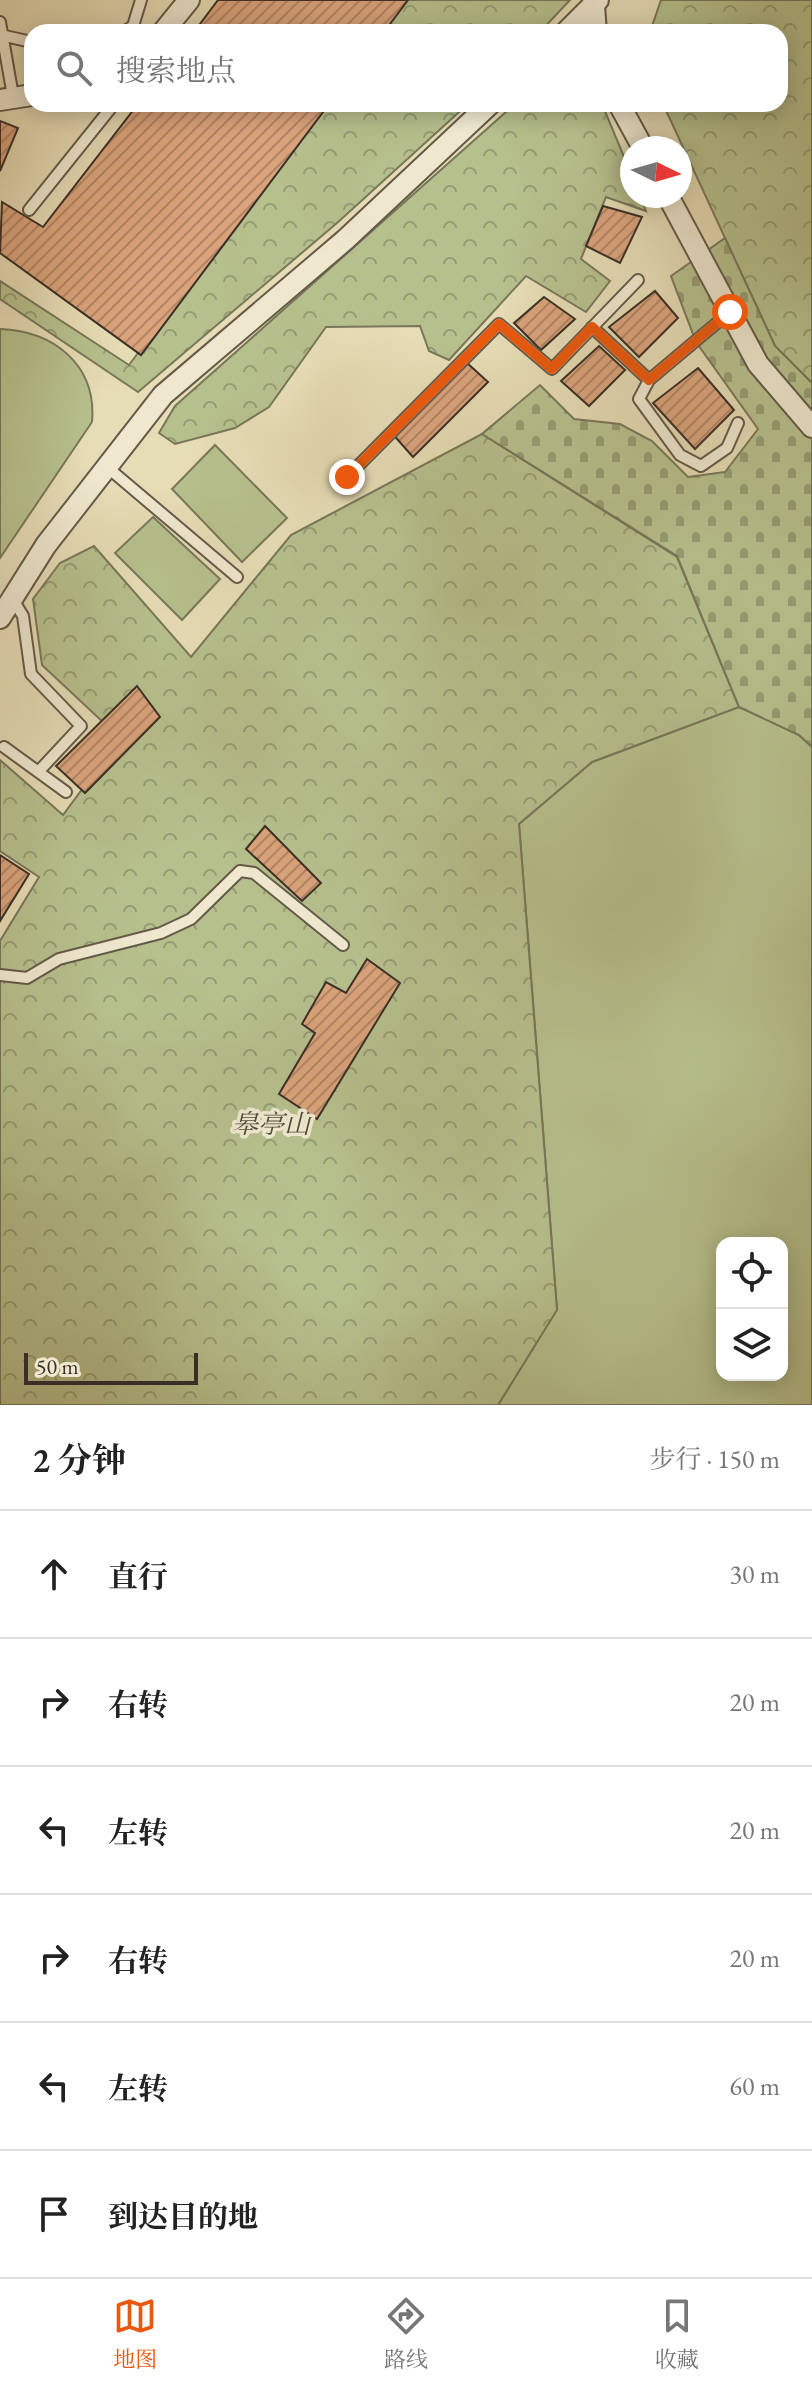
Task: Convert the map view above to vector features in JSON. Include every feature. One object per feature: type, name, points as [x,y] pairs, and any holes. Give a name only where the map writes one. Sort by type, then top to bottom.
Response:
[{"type":"street","points":[[170,24],[189,0]]},
{"type":"street","points":[[574,24],[596,3]]},
{"type":"street","points":[[596,3],[596,24]]},
{"type":"street","points":[[0,618],[46,545],[163,395],[345,240],[481,112]]},
{"type":"street","points":[[623,112],[636,136]]},
{"type":"street","points":[[674,208],[758,364],[812,427]]},
{"type":"lane","points":[[134,24],[141,0]]},
{"type":"lane","points":[[0,22],[5,65],[15,97]]},
{"type":"lane","points":[[2,36],[24,40]]},
{"type":"lane","points":[[29,210],[108,112]]},
{"type":"lane","points":[[347,477],[499,324],[552,369],[638,280]]},
{"type":"lane","points":[[730,312],[649,380],[639,399],[680,455],[701,466],[727,448],[738,423]]},
{"type":"lane","points":[[592,327],[649,380]]},
{"type":"lane","points":[[105,466],[237,577]]},
{"type":"lane","points":[[12,598],[23,616],[31,674],[81,726],[39,771]]},
{"type":"lane","points":[[4,747],[66,792]]},
{"type":"lane","points":[[0,975],[27,978],[59,959],[161,933],[191,919],[240,871],[254,873],[343,945]]},
{"type":"green space","points":[[401,0],[570,0],[548,24],[383,24]]},
{"type":"green space","points":[[661,0],[812,0],[812,383],[775,346],[692,167],[692,136],[678,136],[667,112],[788,112],[788,24],[653,24]]},
{"type":"green space","points":[[318,112],[459,112],[337,223],[138,392],[0,299],[0,281],[129,365]]},
{"type":"green space","points":[[506,112],[605,112],[620,147],[620,202],[606,197],[581,259],[610,281],[586,312],[526,276],[449,360],[429,351],[420,326],[326,327],[269,407],[235,428],[175,444],[159,433],[175,406]]},
{"type":"green space","points":[[725,238],[775,346],[812,383],[812,747],[799,735],[739,707],[677,556],[482,434],[540,385],[574,419],[620,424],[652,441],[688,477],[725,472],[758,429],[696,342],[671,276]]},
{"type":"green space","points":[[0,329],[38,336],[68,355],[87,384],[92,402],[92,422],[0,558]]},
{"type":"green space","name":"皋亭山","points":[[482,434],[677,557],[739,707],[592,762],[519,824],[557,1310],[498,1405],[0,1405],[0,941],[39,877],[0,851],[0,760],[63,815],[120,738],[42,665],[33,599],[60,563],[94,546],[191,657],[291,535]]},
{"type":"green space","points":[[215,445],[287,518],[242,562],[172,489]]},
{"type":"green space","points":[[153,517],[220,579],[182,620],[115,553]]},
{"type":"green space","points":[[739,707],[799,735],[812,747],[812,1405],[498,1405],[557,1309],[519,824],[592,762]]},
{"type":"building","points":[[218,0],[408,0],[390,24],[200,24]]},
{"type":"building","points":[[132,112],[323,112],[141,355],[0,253],[2,202],[43,227]]},
{"type":"building","points":[[0,121],[18,128],[0,171]]},
{"type":"building","points":[[603,206],[642,217],[620,263],[586,246]]},
{"type":"building","points":[[655,291],[678,318],[639,357],[609,327]]},
{"type":"building","points":[[544,297],[575,319],[541,350],[514,323]]},
{"type":"building","points":[[599,346],[625,370],[589,406],[561,381]]},
{"type":"building","points":[[466,362],[488,382],[413,457],[390,431]]},
{"type":"building","points":[[698,368],[734,410],[695,449],[653,403]]},
{"type":"building","points":[[137,686],[160,717],[85,793],[56,766]]},
{"type":"building","points":[[265,826],[321,883],[302,901],[246,849]]},
{"type":"building","points":[[0,855],[29,874],[0,921]]},
{"type":"building","points":[[367,959],[400,983],[317,1119],[279,1094],[315,1033],[302,1024],[326,982],[346,993]]},
{"type":"route","points":[[347,477],[499,324],[552,369],[592,327],[649,380],[730,312]]}]
